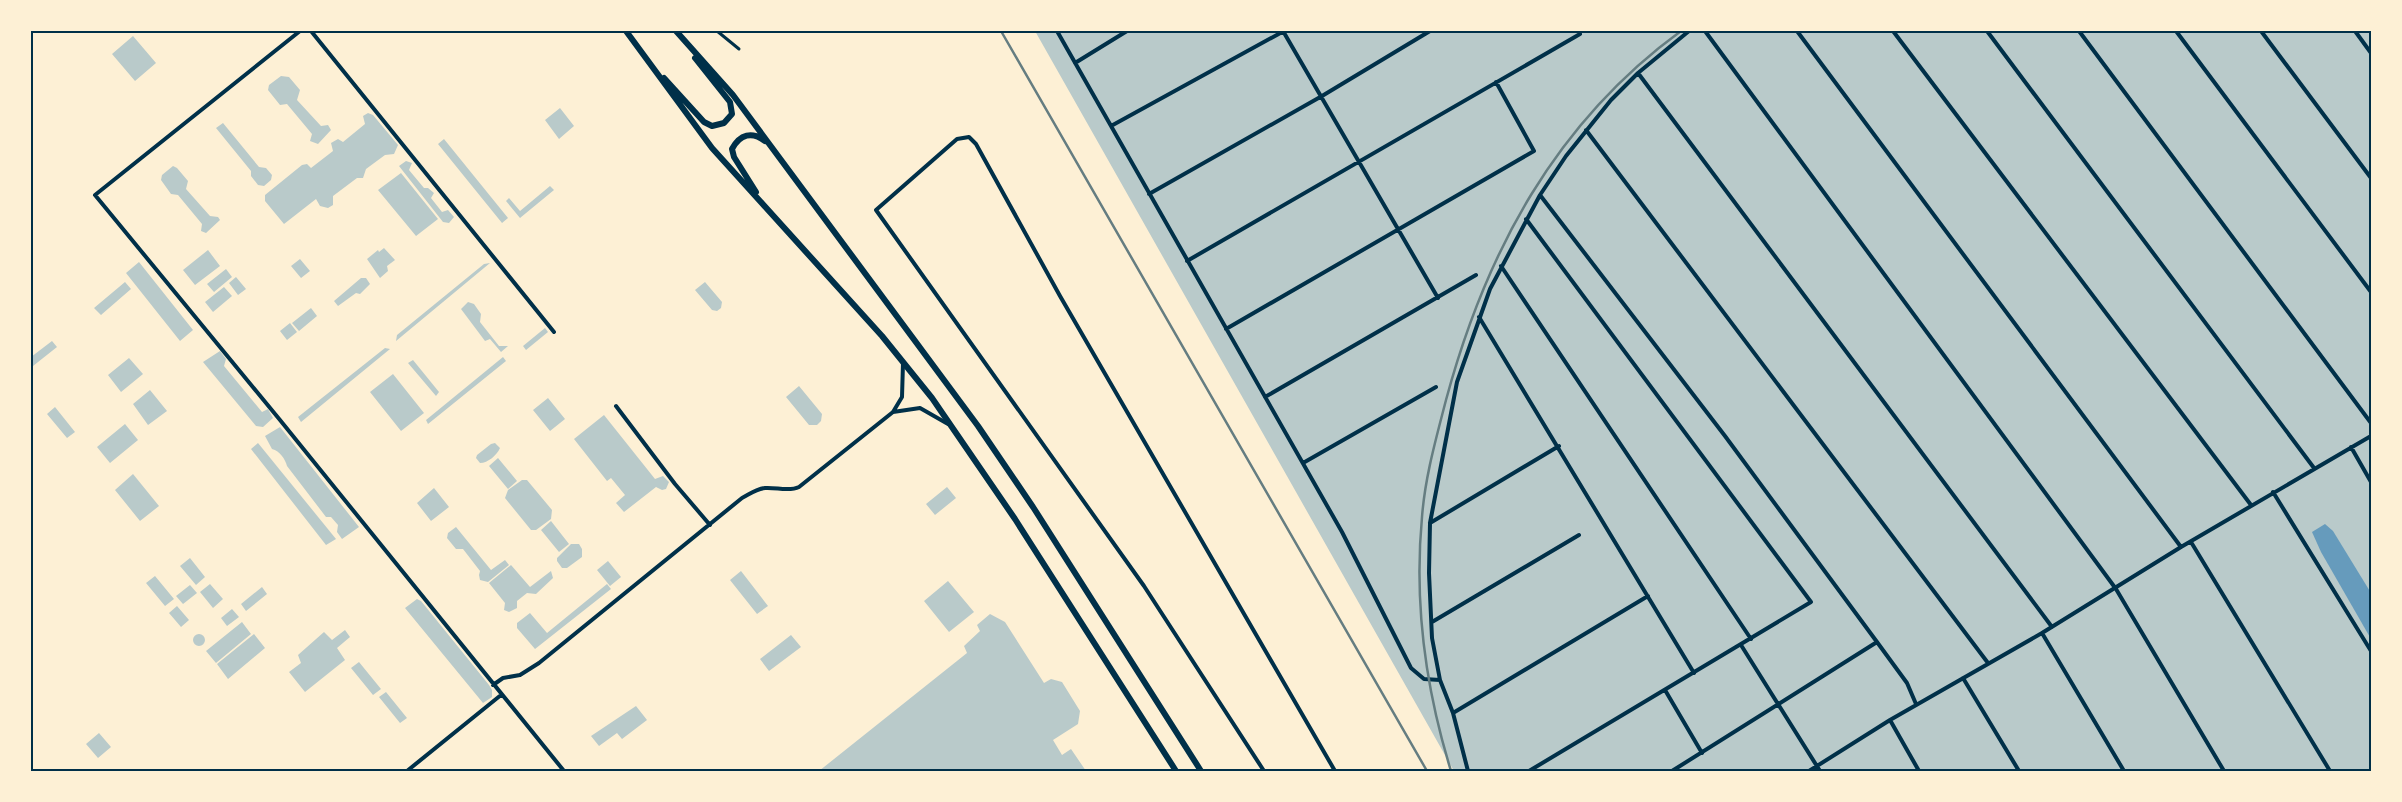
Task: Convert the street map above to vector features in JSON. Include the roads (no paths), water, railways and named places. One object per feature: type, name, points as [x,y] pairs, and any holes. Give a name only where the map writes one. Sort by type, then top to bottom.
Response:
[{"type":"main road","points":[[626,31],[712,148],[903,360],[953,427],[1015,519],[1176,771]]},
{"type":"main road","points":[[643,55],[704,122],[712,126],[724,123],[732,114],[730,102],[676,31]]},
{"type":"main road","points":[[676,31],[733,95],[978,426],[1033,507],[1201,771]]},
{"type":"main road","points":[[765,208],[734,158],[732,149],[740,138],[747,134],[759,137],[769,144]]},
{"type":"street","points":[[300,31],[95,195],[564,771]]},
{"type":"street","points":[[311,31],[554,332]]},
{"type":"street","points":[[717,31],[739,49]]},
{"type":"street","points":[[1057,31],[1342,532],[1411,668],[1424,679],[1440,680]]},
{"type":"street","points":[[1075,63],[1127,31]]},
{"type":"street","points":[[1111,126],[1283,31],[1360,160],[1438,298]]},
{"type":"street","points":[[1150,194],[1322,96],[1430,31]]},
{"type":"street","points":[[1468,771],[1452,713],[1440,680],[1432,638],[1429,574],[1430,523],[1457,382],[1479,317],[1501,266],[1540,195],[1586,130],[1638,73],[1689,31]]},
{"type":"street","points":[[1705,31],[2116,590],[2224,771]]},
{"type":"street","points":[[1798,31],[2181,547]]},
{"type":"street","points":[[1893,31],[2251,506]]},
{"type":"street","points":[[1987,31],[2314,468]]},
{"type":"street","points":[[2079,31],[2371,424]]},
{"type":"street","points":[[2176,31],[2371,292]]},
{"type":"street","points":[[2261,31],[2371,178]]},
{"type":"street","points":[[2355,31],[2371,53]]},
{"type":"street","points":[[1188,261],[1580,34]]},
{"type":"street","points":[[1638,73],[2052,627]]},
{"type":"street","points":[[1226,329],[1534,151],[1496,82]]},
{"type":"street","points":[[1586,130],[1988,663]]},
{"type":"street","points":[[1264,771],[1144,586],[876,210],[957,139],[969,137],[976,144],[1060,296],[1335,771]]},
{"type":"street","points":[[1540,195],[1725,436],[1907,683],[1916,704]]},
{"type":"street","points":[[1526,218],[1811,602],[1529,771]]},
{"type":"street","points":[[1501,266],[1751,639]]},
{"type":"street","points":[[1265,397],[1476,276]]},
{"type":"street","points":[[1479,317],[1694,673]]},
{"type":"street","points":[[493,685],[503,678],[520,676],[539,663],[756,490],[793,489],[799,487],[893,412],[902,398],[903,360]]},
{"type":"street","points":[[1303,463],[1436,387]]},
{"type":"street","points":[[616,406],[675,484],[710,525]]},
{"type":"street","points":[[893,412],[920,408],[953,427]]},
{"type":"street","points":[[1809,771],[1916,704],[2116,590],[2181,547],[2371,436]]},
{"type":"street","points":[[1430,523],[1558,446]]},
{"type":"street","points":[[2351,447],[2371,482]]},
{"type":"street","points":[[2273,492],[2371,651]]},
{"type":"street","points":[[1432,622],[1579,535]]},
{"type":"street","points":[[2191,542],[2330,771]]},
{"type":"street","points":[[1452,713],[1648,596]]},
{"type":"street","points":[[2042,633],[2124,771]]},
{"type":"street","points":[[1672,771],[1877,642]]},
{"type":"street","points":[[1740,645],[1779,703],[1820,771]]},
{"type":"street","points":[[1963,678],[2019,771]]},
{"type":"street","points":[[1664,690],[1702,752]]},
{"type":"street","points":[[407,771],[501,695]]},
{"type":"street","points":[[1890,720],[1919,771]]},
{"type":"water","points":[[2325,524],[2333,531],[2371,593],[2371,639],[2321,552],[2312,532]]},
{"type":"railway","points":[[1001,31],[1427,771]]},
{"type":"railway","points":[[1451,771],[1435,709],[1424,646],[1421,613],[1420,549],[1423,502],[1428,473],[1462,345],[1482,293],[1505,242],[1531,194],[1562,149],[1597,107],[1636,67],[1681,31]]}]
